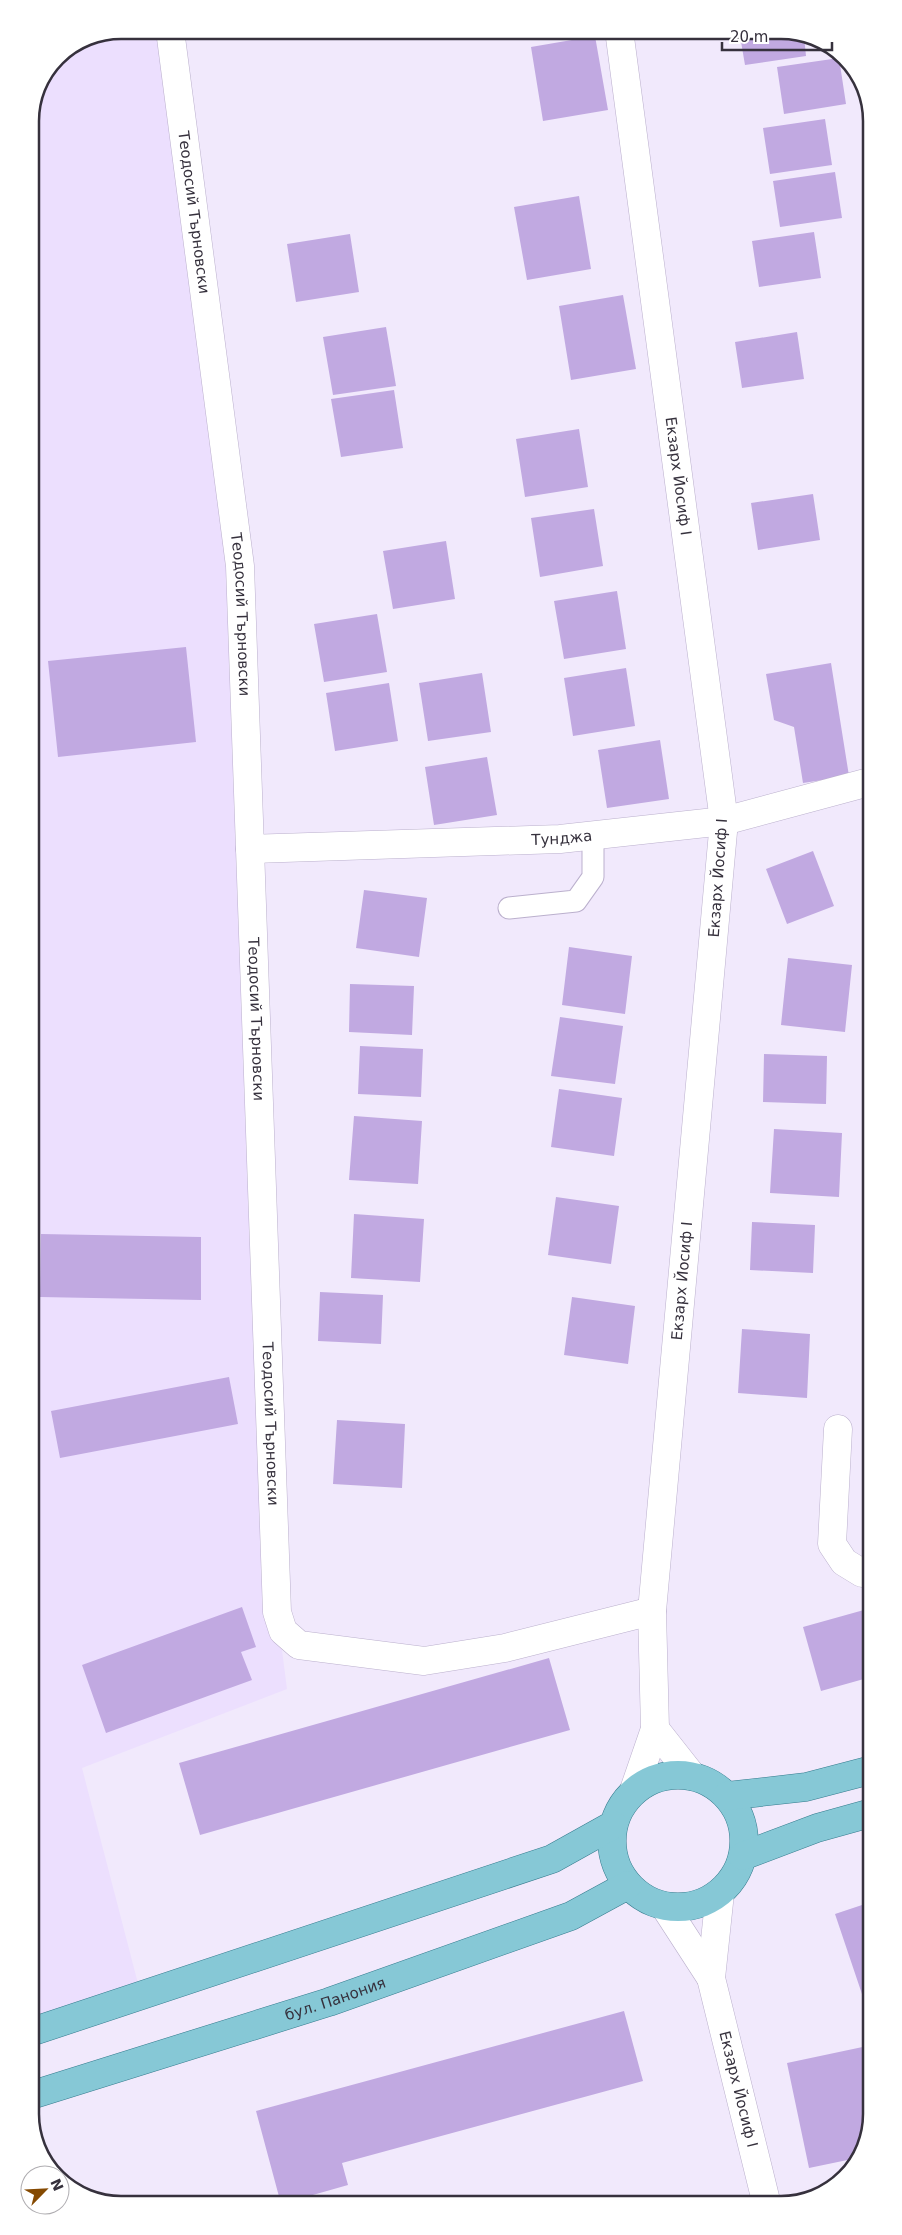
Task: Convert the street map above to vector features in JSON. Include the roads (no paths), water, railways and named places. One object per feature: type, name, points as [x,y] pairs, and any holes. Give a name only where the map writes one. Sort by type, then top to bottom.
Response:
[{"type":"main road","points":[[727,1796],[806,1787],[863,1772]]},
{"type":"main road","points":[[672,1775],[692,1776],[711,1784],[727,1796],[739,1814],[744,1835],[743,1856],[735,1877],[720,1893],[704,1903],[684,1908],[664,1907],[644,1899],[628,1885],[616,1868],[611,1846],[613,1825],[621,1806],[634,1790],[652,1780],[672,1775]]},
{"type":"main road","points":[[743,1856],[817,1828],[863,1815]]},
{"type":"main road","points":[[39,2029],[552,1859],[613,1825]]},
{"type":"main road","name":"бул. Панония","points":[[39,2093],[338,1998],[571,1916],[628,1885]]},
{"type":"main road","points":[[39,2022],[68,2019]]},
{"type":"street","name":"Теодосий Търновски","points":[[171,39],[240,566],[277,1612],[283,1631],[299,1645],[424,1661],[505,1648],[652,1611]]},
{"type":"street","name":"Екзарх Йосиф I","points":[[619,39],[724,821],[652,1611],[655,1729],[634,1790]]},
{"type":"street","name":"Тунджа","points":[[250,850],[560,839],[724,821],[863,784]]},
{"type":"street","points":[[838,1429],[832,1544],[844,1562],[863,1572]]},
{"type":"street","points":[[655,1729],[692,1776]]},
{"type":"street","name":"Екзарх Йосиф I","points":[[711,1978],[720,1893]]},
{"type":"street","name":"Екзарх Йосиф I","points":[[664,1907],[711,1978],[765,2196]]},
{"type":"lane","points":[[509,908],[576,901],[593,877],[593,835]]}]
